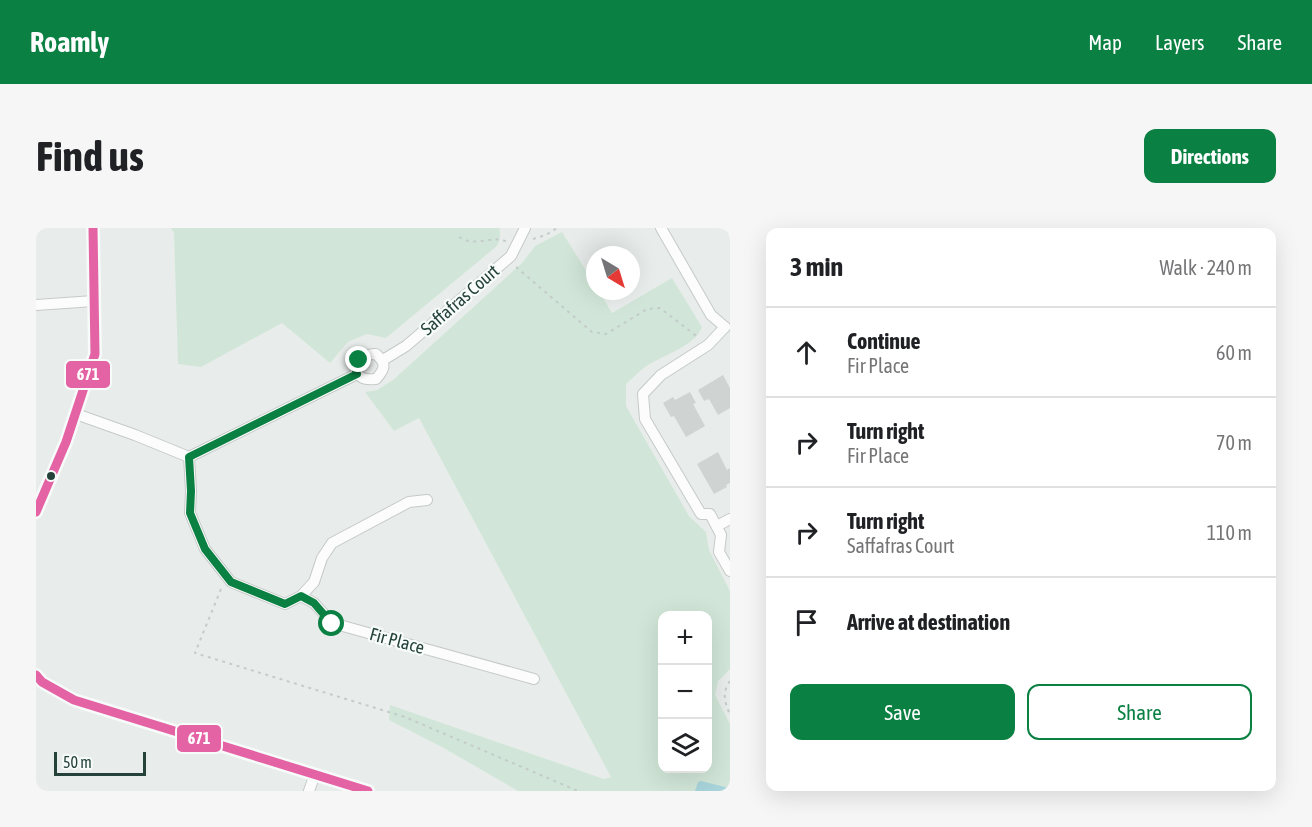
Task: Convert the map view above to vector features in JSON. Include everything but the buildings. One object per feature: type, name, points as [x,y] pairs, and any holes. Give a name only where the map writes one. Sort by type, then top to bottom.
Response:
[{"type":"street","points":[[36,512],[66,442],[95,354],[93,228]]},
{"type":"street","name":"Saffafras Court","points":[[383,360],[406,346],[512,256],[525,228]]},
{"type":"street","points":[[661,228],[711,315],[728,327],[708,345],[661,375],[643,394],[645,419],[701,514],[710,514],[717,526],[722,535],[719,552],[730,571]]},
{"type":"street","points":[[36,305],[94,301]]},
{"type":"street","name":"Saffafras Court","points":[[376,354],[383,360],[382,373],[375,379],[367,380],[357,374],[355,367],[365,355],[376,354]]},
{"type":"street","name":"Saffafras Court","points":[[189,457],[357,374]]},
{"type":"street","points":[[76,414],[189,457],[190,513],[205,549],[231,582],[285,604],[301,596],[315,582],[322,558],[332,543],[409,502],[427,500]]},
{"type":"street","points":[[717,526],[730,519]]},
{"type":"street","name":"Fir Place","points":[[301,596],[314,603],[332,624],[534,679]]},
{"type":"street","points":[[36,675],[42,682],[74,700],[368,791]]},
{"type":"street","points":[[309,791],[315,774]]},
{"type":"path","points":[[530,240],[546,235],[557,228]]},
{"type":"path","points":[[459,237],[475,242],[503,239],[515,248]]},
{"type":"path","points":[[507,260],[592,332],[606,334],[647,309],[660,308],[708,345]]},
{"type":"path","points":[[226,576],[195,652],[405,717],[578,791]]},
{"type":"path","points":[[730,681],[725,688],[724,697],[730,714]]},
{"type":"green space","points":[[171,228],[499,228],[500,235],[497,246],[386,338],[367,334],[348,342],[330,363],[282,323],[201,367],[178,364],[174,232]]},
{"type":"green space","points":[[562,232],[586,271],[586,300],[604,300],[612,313],[634,300],[640,300],[640,297],[672,278],[702,327],[693,340],[648,365],[626,384],[626,406],[689,516],[706,532],[709,550],[730,591],[730,669],[718,681],[715,695],[730,724],[730,791],[518,791],[442,747],[389,720],[390,705],[604,779],[611,777],[419,418],[394,431],[365,392],[377,390],[393,380],[522,263],[535,246]]},
{"type":"water","points":[[698,782],[729,788],[730,791],[695,791]]},
{"type":"transit line","name":"671","points":[[36,512],[66,442],[95,354],[93,228]]},
{"type":"transit line","name":"671","points":[[36,675],[42,682],[74,700],[368,791]]},
{"type":"route","points":[[332,624],[314,603],[301,596],[285,604],[231,582],[205,549],[190,513],[189,457],[357,374],[355,367],[359,360]]}]
